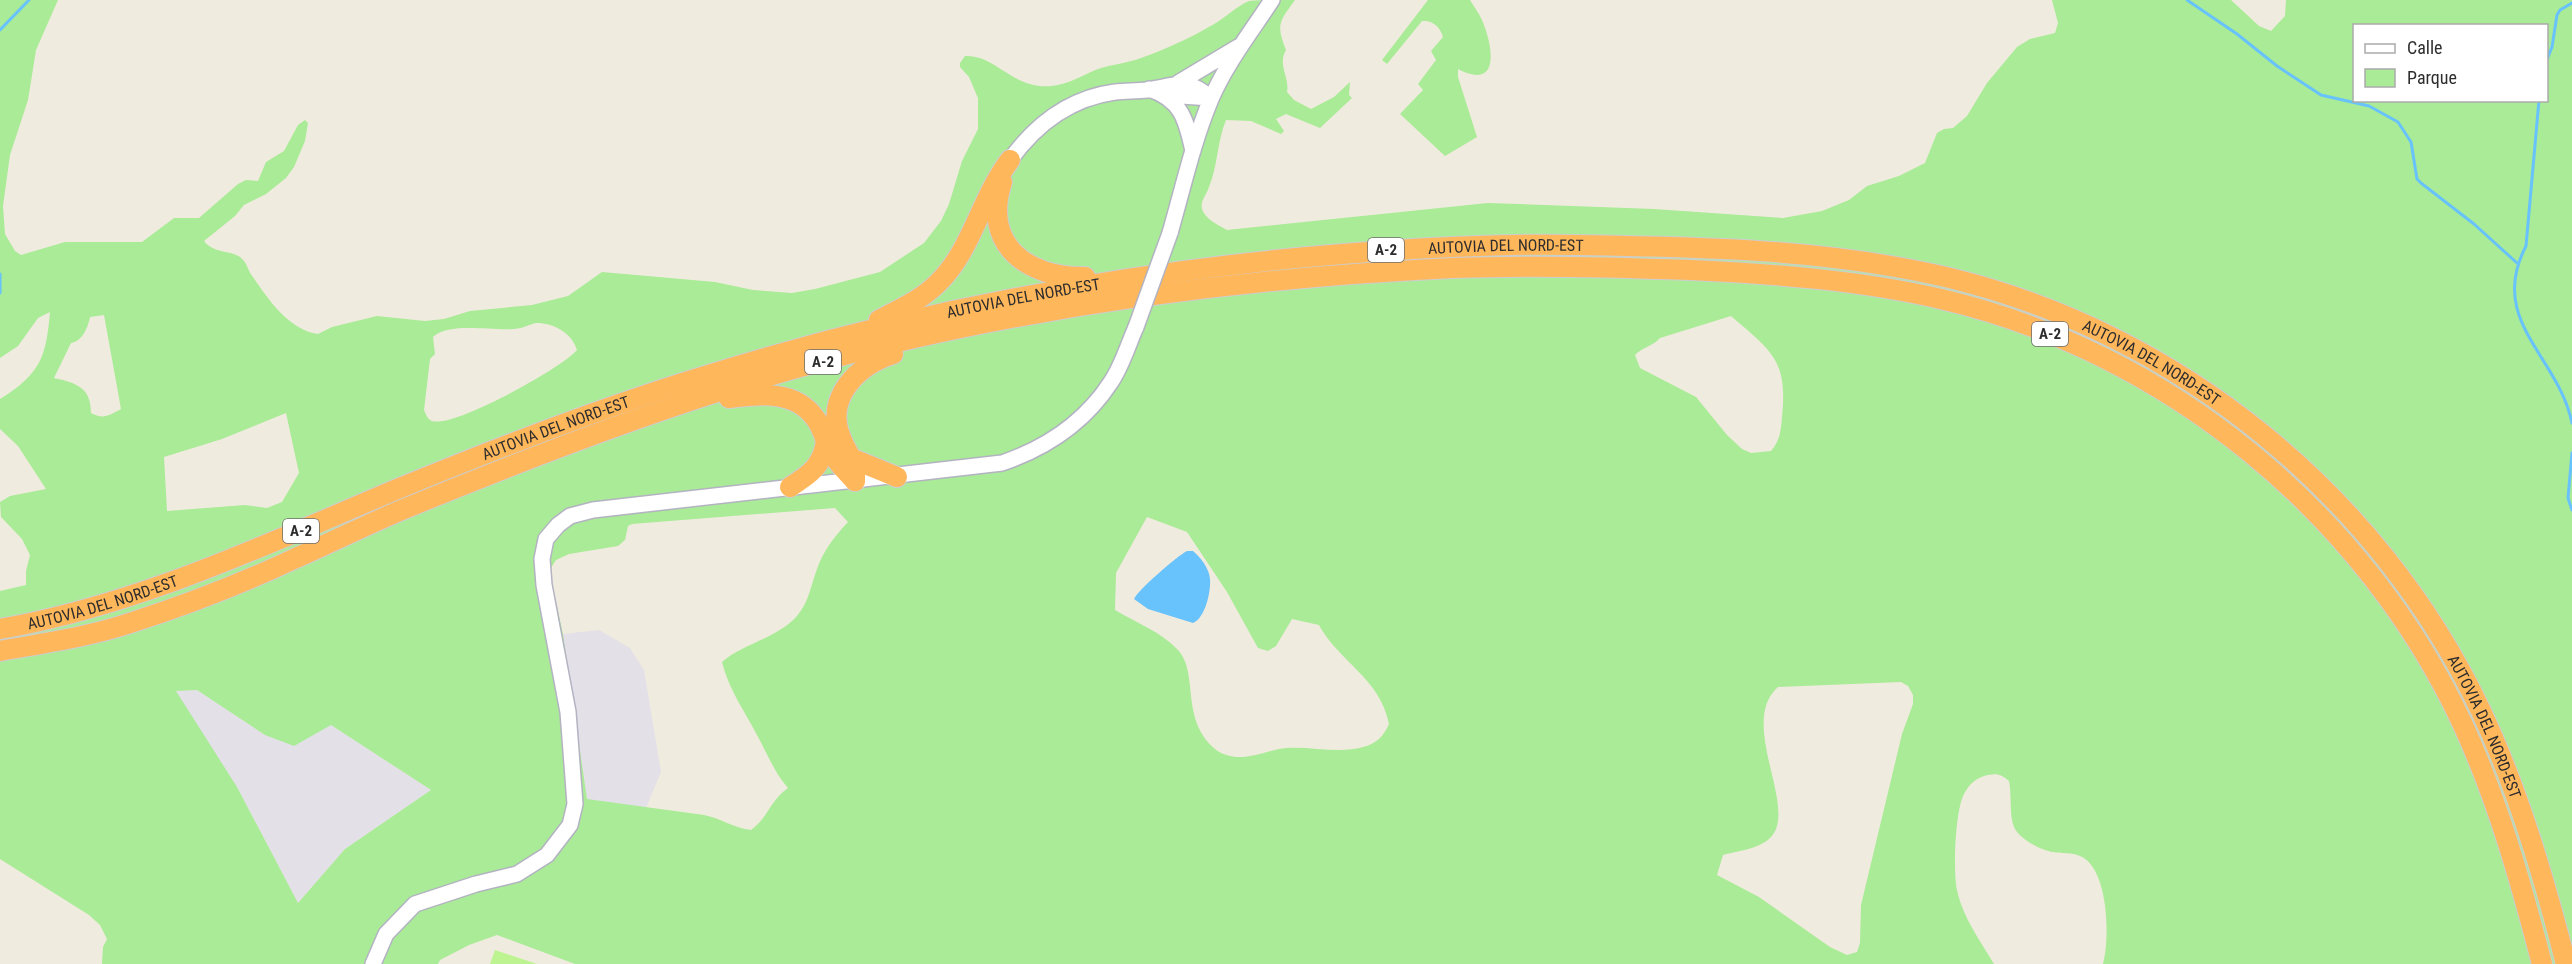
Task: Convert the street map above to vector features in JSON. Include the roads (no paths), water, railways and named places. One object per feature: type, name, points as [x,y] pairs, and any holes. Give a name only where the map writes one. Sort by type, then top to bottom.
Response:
[{"type":"highway","points":[[1010,160],[998,194],[997,211],[1000,231],[1014,254],[1034,268],[1052,274],[1121,279]]},
{"type":"highway","points":[[852,334],[907,306],[939,282],[957,258],[992,186],[1010,160]]},
{"type":"highway","name":"AUTOVIA DEL NORD-EST","points":[[0,629],[64,616],[137,594],[596,411],[701,377],[852,334],[1006,299],[1121,279],[1239,264],[1396,249],[1534,244],[1670,247],[1809,255],[1859,261],[1944,277],[2031,302],[2107,335],[2204,390],[2264,435],[2304,469],[2340,505],[2398,573],[2456,663],[2500,754],[2530,839],[2566,964]]},
{"type":"highway","name":"AUTOVIA DEL NORD-EST","points":[[0,651],[78,638],[128,624],[184,604],[287,563],[398,512],[511,466],[703,397],[758,379],[945,332],[1062,310],[1246,283],[1382,272],[1557,266],[1720,272],[1843,282],[1942,299],[1992,313],[2041,331],[2130,372],[2174,397],[2229,436],[2272,470],[2303,499],[2382,588],[2429,661],[2462,723],[2499,815],[2542,964]]},
{"type":"highway","points":[[855,481],[853,459],[841,439],[836,416],[842,393],[850,380],[878,359],[918,346],[945,332]]},
{"type":"highway","points":[[703,397],[727,398],[762,394],[782,396],[806,409],[815,418],[832,454],[855,481]]},
{"type":"highway","points":[[790,488],[817,468],[825,453],[826,441]]},
{"type":"highway","points":[[853,459],[897,477]]},
{"type":"street","points":[[373,964],[386,934],[415,904],[476,884],[517,874],[547,855],[570,825],[575,804],[568,712],[544,585],[542,560],[546,539],[558,525],[570,516],[593,510],[897,477],[1002,463],[1030,453],[1063,433],[1087,412],[1112,381],[1136,327],[1170,232],[1211,98],[1241,46],[1272,0]]},
{"type":"street","points":[[1010,160],[1029,135],[1065,108],[1097,96],[1178,83],[1241,46]]},
{"type":"street","points":[[1178,83],[1193,85],[1211,98]]},
{"type":"street","points":[[1149,89],[1166,95],[1211,98]]},
{"type":"street","points":[[1166,95],[1175,104],[1187,123],[1193,151]]},
{"type":"water","points":[[1187,551],[1193,551],[1202,560],[1210,579],[1206,604],[1201,616],[1193,623],[1148,609],[1134,599],[1158,574]]},
{"type":"waterway","points":[[0,30],[29,0]]},
{"type":"waterway","points":[[2187,0],[2321,95],[2369,106],[2398,122],[2411,142],[2417,179],[2474,224],[2517,263]]},
{"type":"waterway","points":[[2548,57],[2552,47],[2557,15],[2560,10],[2572,3]]},
{"type":"waterway","points":[[2539,102],[2526,246],[2516,272],[2515,296],[2520,317],[2564,399],[2572,423]]},
{"type":"waterway","points":[[0,274],[0,293]]},
{"type":"waterway","points":[[2572,453],[2568,498],[2572,510]]}]
